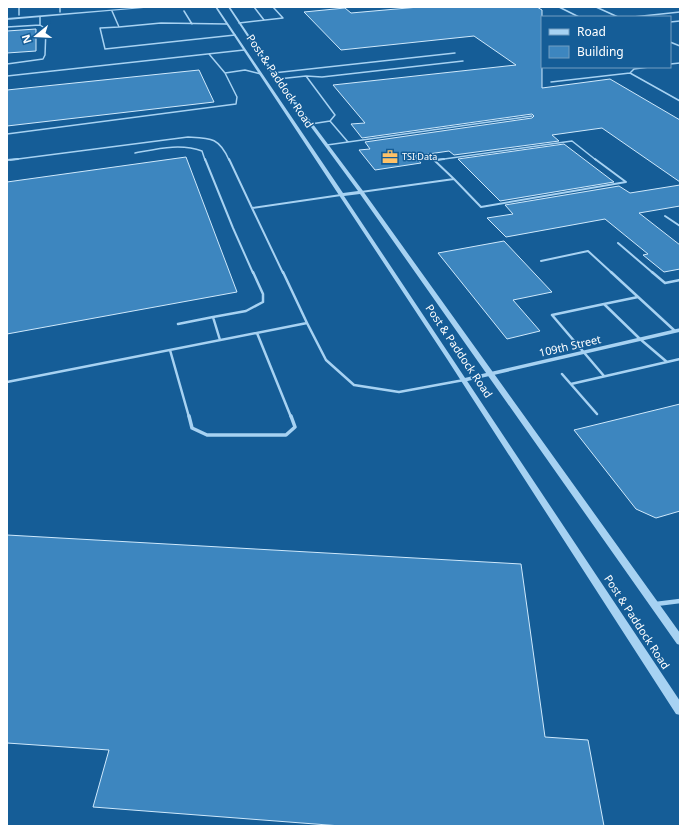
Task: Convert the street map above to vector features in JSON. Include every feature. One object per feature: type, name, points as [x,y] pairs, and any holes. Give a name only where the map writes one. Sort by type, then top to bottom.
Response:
[{"type":"street","points":[[7,19],[115,7]]},
{"type":"street","points":[[7,16],[112,11],[154,7]]},
{"type":"street","name":"Post & Paddock Road","points":[[216,7],[342,195],[374,246],[464,380],[680,710]]},
{"type":"street","name":"Post & Paddock Road","points":[[228,7],[273,73],[361,192],[680,641]]},
{"type":"street","points":[[596,7],[616,16]]},
{"type":"street","points":[[228,24],[239,23]]},
{"type":"street","points":[[261,74],[273,73]]},
{"type":"street","points":[[342,195],[361,192]]},
{"type":"street","name":"109th Street","points":[[464,380],[680,330]]},
{"type":"lane","points":[[19,7],[19,15]]},
{"type":"lane","points":[[60,7],[60,12]]},
{"type":"lane","points":[[254,7],[264,20]]},
{"type":"lane","points":[[239,23],[283,18],[273,7]]},
{"type":"lane","points":[[559,7],[577,16]]},
{"type":"lane","points":[[112,11],[119,27]]},
{"type":"lane","points":[[184,11],[192,24]]},
{"type":"lane","points":[[642,16],[680,12]]},
{"type":"lane","points":[[40,15],[40,24]]},
{"type":"lane","points":[[228,24],[161,23],[100,28],[105,49],[235,35]]},
{"type":"lane","points":[[7,27],[40,24],[46,29],[45,55],[43,58],[7,64]]},
{"type":"lane","points":[[7,76],[244,50]]},
{"type":"lane","points":[[273,73],[454,53]]},
{"type":"lane","points":[[7,134],[236,104],[237,97],[225,73],[209,54]]},
{"type":"lane","points":[[278,79],[306,76],[322,77],[463,61]]},
{"type":"lane","points":[[630,73],[634,69],[642,68]]},
{"type":"lane","points":[[225,73],[245,70],[261,74]]},
{"type":"lane","points":[[551,82],[630,73],[680,101]]},
{"type":"lane","points":[[306,76],[335,115],[330,121],[311,124]]},
{"type":"lane","points":[[327,145],[532,116]]},
{"type":"lane","points":[[330,121],[348,142]]},
{"type":"lane","points":[[7,160],[188,137],[210,138],[224,148],[326,360],[354,386],[399,392],[464,380]]},
{"type":"lane","points":[[572,140],[626,182],[481,207],[454,179],[434,160],[572,140]]},
{"type":"lane","points":[[157,141],[160,150]]},
{"type":"lane","points":[[136,153],[185,146],[195,147],[202,151],[233,228],[263,294],[262,302],[258,306],[248,310],[178,324]]},
{"type":"lane","points":[[361,192],[454,179]]},
{"type":"lane","points":[[252,208],[342,195]]},
{"type":"lane","points":[[665,216],[680,226]]},
{"type":"lane","points":[[618,244],[665,283],[680,280]]},
{"type":"lane","points":[[541,261],[588,251],[675,331]]},
{"type":"lane","points":[[604,376],[586,352],[552,315],[638,297]]},
{"type":"lane","points":[[604,304],[640,339],[667,362]]},
{"type":"lane","points":[[213,317],[220,340]]},
{"type":"lane","points":[[7,382],[307,323]]},
{"type":"lane","points":[[170,350],[192,428],[207,435],[286,435],[295,428],[257,333]]},
{"type":"lane","points":[[571,384],[680,359]]},
{"type":"lane","points":[[562,374],[596,414]]},
{"type":"lane","points":[[654,605],[680,601]]},
{"type":"building","points":[[419,7],[537,7],[542,10],[542,88],[610,79],[680,120],[680,182],[602,128],[552,135],[559,141],[454,155],[449,151],[415,156],[421,163],[375,170],[359,150],[370,149],[365,142],[532,118],[534,116],[532,114],[362,138],[351,124],[365,123],[333,85],[516,65],[474,36],[341,50],[304,12],[345,8],[351,13]]},
{"type":"building","points":[[36,29],[36,51],[7,53],[7,31]]},
{"type":"building","points":[[199,70],[214,102],[7,126],[7,90]]},
{"type":"building","points":[[564,144],[614,182],[500,201],[458,159]]},
{"type":"building","points":[[186,157],[237,292],[7,334],[7,182]]},
{"type":"building","points":[[680,185],[680,206],[639,213],[680,245],[680,269],[664,272],[643,255],[648,254],[605,219],[506,237],[487,218],[513,214],[505,205],[619,186],[630,193]]},
{"type":"building","points":[[504,241],[552,292],[513,300],[540,331],[507,339],[438,253]]},
{"type":"building","points":[[680,404],[680,511],[656,518],[636,509],[574,430]]},
{"type":"building","points":[[7,535],[521,564],[545,737],[588,740],[604,826],[341,826],[93,807],[109,750],[7,743]]},
{"type":"place","name":"TSI Data","points":[[390,157]]}]
